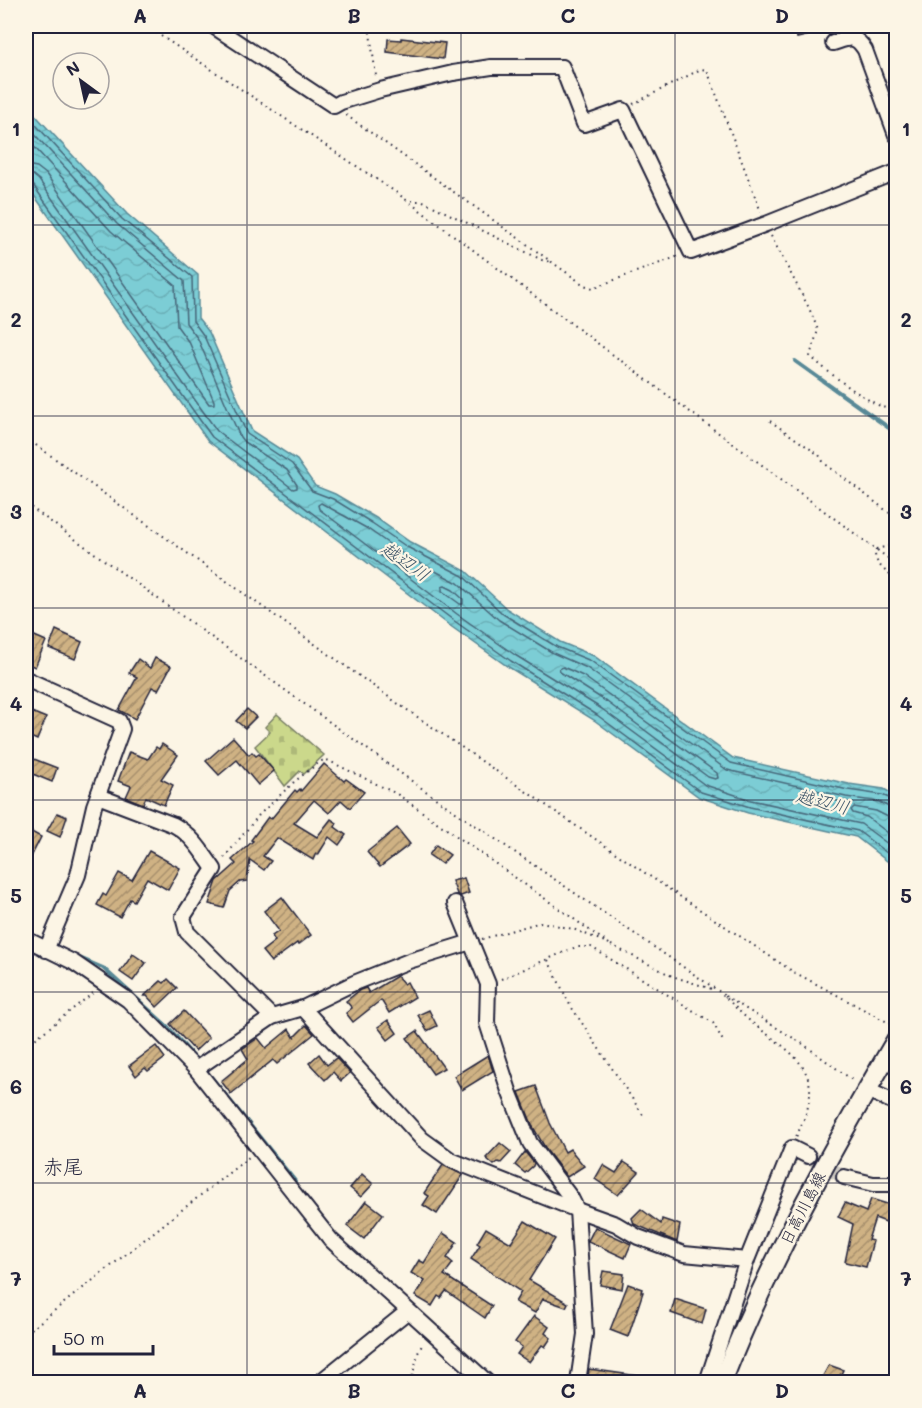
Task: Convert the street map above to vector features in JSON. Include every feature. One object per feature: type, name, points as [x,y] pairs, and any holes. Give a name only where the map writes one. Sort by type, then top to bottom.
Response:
[{"type":"main road","name":"日高川島線","points":[[722,1383],[750,1314],[801,1206],[897,1040]]},
{"type":"street","points":[[213,26],[334,106],[380,90],[453,73],[491,67],[562,67],[584,124],[623,110],[691,252],[897,172]]},
{"type":"street","points":[[833,43],[848,39],[856,39],[860,42],[897,135]]},
{"type":"street","points":[[26,679],[119,722],[122,729],[98,796],[78,875],[48,946]]},
{"type":"street","points":[[98,796],[183,831],[199,848],[214,869],[183,917],[188,932],[272,1017]]},
{"type":"street","points":[[455,903],[488,984],[487,1023],[509,1091],[530,1143],[571,1198],[577,1210],[585,1334],[578,1383]]},
{"type":"street","points":[[26,939],[48,946],[128,1000],[196,1069],[331,1240],[487,1383]]},
{"type":"street","points":[[196,1069],[272,1017],[303,1008],[354,983],[409,961],[471,942]]},
{"type":"street","points":[[303,1008],[422,1139],[451,1160],[616,1224],[638,1237],[684,1254],[747,1260]]},
{"type":"street","points":[[867,1090],[897,1103]]},
{"type":"street","points":[[707,1383],[747,1260],[792,1148],[808,1156]]},
{"type":"street","points":[[843,1177],[873,1184],[897,1184]]},
{"type":"street","points":[[321,1383],[408,1311]]},
{"type":"path","points":[[146,26],[409,201],[897,564]]},
{"type":"path","points":[[369,26],[380,90]]},
{"type":"path","points":[[623,110],[701,69],[707,70],[778,253],[809,308],[818,330],[810,356],[879,406],[893,410]]},
{"type":"path","points":[[334,106],[575,279],[593,288],[691,252]]},
{"type":"path","points":[[409,201],[423,201],[542,260],[553,262]]},
{"type":"path","points":[[770,421],[819,455],[824,463],[897,518]]},
{"type":"path","points":[[26,438],[400,705],[639,869],[792,971],[897,1027]]},
{"type":"path","points":[[26,504],[451,809],[720,992],[803,1044],[847,1078],[867,1090]]},
{"type":"path","points":[[876,549],[889,546],[897,549]]},
{"type":"path","points":[[876,549],[875,560],[897,580]]},
{"type":"path","points":[[214,869],[259,815],[294,782],[321,761],[327,760],[397,794],[612,945]]},
{"type":"path","points":[[471,942],[541,922],[573,929],[612,945],[672,976],[720,992],[748,1020],[794,1057],[807,1076],[810,1089],[809,1102],[792,1148]]},
{"type":"path","points":[[488,984],[576,947],[591,947],[713,1023],[723,1041]]},
{"type":"path","points":[[547,959],[570,1005],[645,1118]]},
{"type":"path","points":[[26,1047],[105,984]]},
{"type":"path","points":[[26,1333],[258,1150]]},
{"type":"path","points":[[411,1383],[418,1353],[430,1330]]},
{"type":"green space","points":[[277,714],[324,755],[304,774],[300,771],[285,786],[255,746],[270,732],[265,727]]},
{"type":"water","name":"越辺川","points":[[26,105],[127,214],[198,275],[198,318],[209,332],[252,431],[297,460],[315,486],[335,494],[376,518],[410,542],[466,571],[507,609],[560,642],[594,656],[733,758],[849,784],[884,789],[896,796],[896,868],[856,837],[748,813],[699,797],[594,720],[507,666],[449,625],[208,441],[26,184]]},
{"type":"building","points":[[794,26],[865,26],[866,29],[846,30],[829,35],[827,31],[797,38]]},
{"type":"building","points":[[401,38],[445,43],[443,59],[387,52],[388,39],[401,40]]},
{"type":"building","points":[[56,630],[82,642],[75,659],[49,648]]},
{"type":"building","points":[[30,634],[46,641],[35,667],[26,663],[26,644]]},
{"type":"building","points":[[155,658],[171,666],[158,690],[152,687],[135,719],[119,710],[137,677],[129,673],[138,659],[150,668]]},
{"type":"building","points":[[247,709],[256,717],[245,728],[236,721]]},
{"type":"building","points":[[29,711],[46,718],[37,740],[26,735],[26,718]]},
{"type":"building","points":[[233,737],[249,755],[252,752],[256,756],[259,754],[274,771],[258,785],[237,760],[219,775],[206,761]]},
{"type":"building","points":[[162,744],[178,755],[161,779],[173,785],[164,805],[146,797],[143,804],[126,797],[131,786],[118,781],[129,752],[148,759],[156,747],[159,749]]},
{"type":"building","points":[[34,759],[57,768],[52,782],[28,772]]},
{"type":"building","points":[[324,764],[344,781],[346,779],[364,792],[350,808],[341,800],[329,813],[314,800],[294,823],[317,837],[331,819],[337,823],[335,827],[346,835],[339,845],[329,837],[313,860],[277,838],[263,856],[271,861],[264,870],[250,860],[247,881],[240,882],[230,891],[224,908],[209,904],[217,881],[236,864],[232,860],[253,841],[251,840],[268,817],[271,819],[295,790],[297,792],[300,789],[301,791]]},
{"type":"building","points":[[57,813],[67,817],[60,837],[47,831]]},
{"type":"building","points":[[397,828],[410,844],[380,867],[367,852]]},
{"type":"building","points":[[26,829],[41,837],[26,867]]},
{"type":"building","points":[[436,845],[450,855],[442,864],[429,855]]},
{"type":"building","points":[[149,851],[180,868],[168,890],[147,878],[134,901],[130,899],[120,917],[97,905],[103,894],[106,896],[119,873],[132,880]]},
{"type":"building","points":[[464,878],[469,893],[461,896],[457,894],[452,881]]},
{"type":"building","points":[[282,897],[311,935],[271,962],[262,951],[275,941],[272,936],[279,931],[264,911]]},
{"type":"building","points":[[133,954],[146,963],[133,981],[120,972]]},
{"type":"building","points":[[397,976],[404,984],[407,982],[415,997],[389,1013],[381,1000],[353,1022],[346,1013],[352,1008],[346,1001],[360,990],[366,988],[369,993]]},
{"type":"building","points":[[168,979],[177,988],[157,1007],[147,996],[144,996],[161,981],[164,983]]},
{"type":"building","points":[[429,1010],[437,1026],[427,1031],[418,1015]]},
{"type":"building","points":[[184,1011],[209,1038],[195,1051],[170,1024]]},
{"type":"building","points":[[388,1020],[397,1033],[388,1040],[378,1027]]},
{"type":"building","points":[[306,1025],[314,1034],[277,1064],[273,1060],[231,1094],[221,1081],[248,1059],[242,1049],[258,1038],[266,1048],[289,1029],[294,1037]]},
{"type":"building","points":[[417,1031],[444,1068],[433,1074],[407,1038]]},
{"type":"building","points":[[156,1046],[165,1058],[148,1071],[145,1068],[136,1076],[129,1066]]},
{"type":"building","points":[[319,1054],[327,1065],[336,1058],[350,1073],[341,1081],[333,1072],[325,1080],[309,1063]]},
{"type":"building","points":[[488,1055],[493,1071],[462,1090],[454,1076]]},
{"type":"building","points":[[536,1086],[550,1123],[565,1152],[570,1149],[584,1166],[567,1177],[547,1151],[533,1127],[519,1092]]},
{"type":"building","points":[[500,1143],[511,1152],[501,1163],[494,1165],[486,1158]]},
{"type":"building","points":[[525,1152],[534,1163],[525,1173],[515,1165]]},
{"type":"building","points":[[624,1162],[639,1172],[618,1195],[595,1179],[603,1165],[616,1173]]},
{"type":"building","points":[[443,1165],[463,1175],[437,1214],[423,1205],[429,1196],[424,1193]]},
{"type":"building","points":[[362,1174],[373,1184],[361,1197],[350,1188]]},
{"type":"building","points":[[871,1199],[897,1207],[897,1214],[894,1225],[875,1218],[868,1240],[873,1241],[866,1267],[845,1262],[853,1224],[838,1217],[845,1203],[866,1212]]},
{"type":"building","points":[[366,1201],[383,1214],[364,1239],[347,1226]]},
{"type":"building","points":[[641,1209],[661,1224],[662,1219],[680,1225],[677,1242],[634,1224],[632,1218]]},
{"type":"building","points":[[525,1221],[555,1239],[529,1280],[568,1303],[566,1307],[543,1299],[535,1313],[515,1302],[521,1292],[471,1259],[480,1245],[477,1243],[486,1228],[511,1243]]},
{"type":"building","points":[[595,1227],[631,1244],[625,1258],[588,1241]]},
{"type":"building","points":[[443,1233],[457,1242],[447,1258],[453,1263],[444,1275],[492,1306],[485,1318],[446,1291],[441,1298],[438,1296],[432,1306],[415,1296],[425,1281],[411,1273],[419,1260],[424,1263]]},
{"type":"building","points":[[603,1271],[624,1274],[622,1289],[600,1285]]},
{"type":"building","points":[[628,1284],[642,1289],[641,1292],[643,1292],[628,1337],[610,1330]]},
{"type":"building","points":[[675,1299],[706,1309],[702,1324],[671,1313]]},
{"type":"building","points":[[534,1316],[549,1327],[545,1333],[551,1338],[545,1347],[542,1345],[529,1362],[517,1354],[522,1347],[515,1342]]},
{"type":"building","points":[[829,1365],[843,1370],[837,1383],[819,1383]]},
{"type":"building","points":[[589,1369],[638,1376],[637,1383],[587,1383]]},
{"type":"waterway","points":[[795,361],[896,433]]},
{"type":"waterway","points":[[26,931],[36,937]]},
{"type":"waterway","points":[[75,956],[103,968],[168,1027],[295,1181]]},
{"type":"tunnel","points":[[808,1156],[844,1177]]},
{"type":"district","name":"赤尾","points":[[63,1166]]}]
